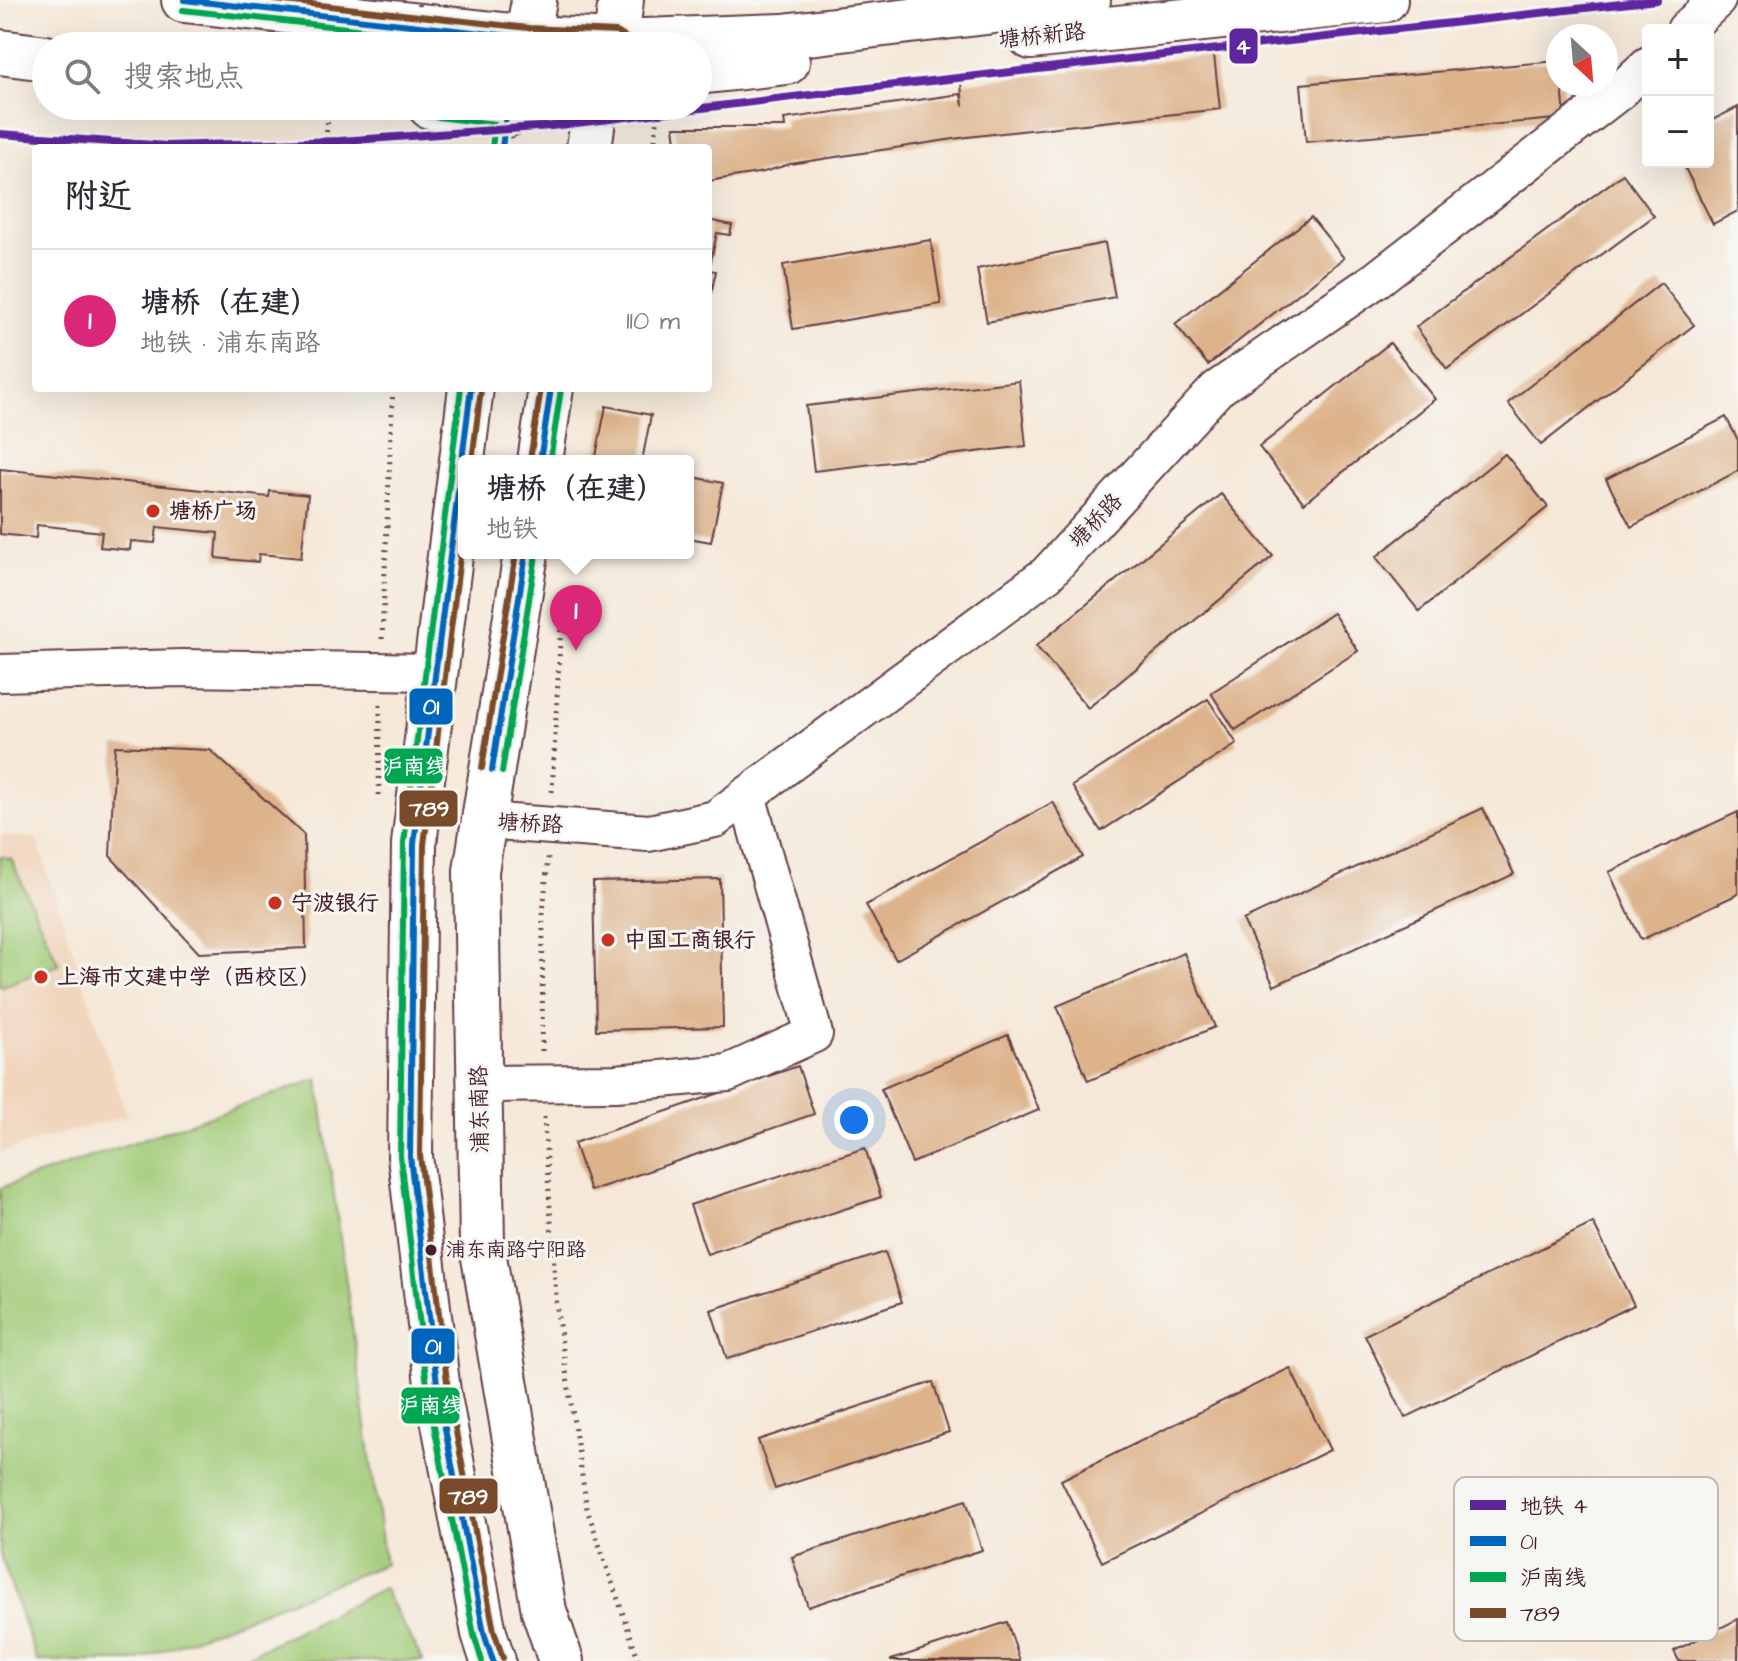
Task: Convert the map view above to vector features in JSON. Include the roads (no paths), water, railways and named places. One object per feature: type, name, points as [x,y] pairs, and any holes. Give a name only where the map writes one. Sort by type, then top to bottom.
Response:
[{"type":"main road","name":"塘桥新路","points":[[184,0],[529,28],[688,32]]},
{"type":"main road","name":"塘桥新路","points":[[712,33],[783,36],[1088,0]]},
{"type":"main road","name":"塘桥新路","points":[[712,71],[1385,0]]},
{"type":"main road","points":[[0,52],[32,56]]},
{"type":"main road","points":[[590,144],[593,120]]},
{"type":"main road","points":[[463,455],[471,392]]},
{"type":"main road","points":[[541,455],[550,392]]},
{"type":"main road","points":[[458,493],[414,844],[410,1156],[438,1392],[484,1633],[493,1661]]},
{"type":"main road","name":"浦东南路","points":[[525,559],[476,871],[482,1245],[544,1611],[561,1661]]},
{"type":"street","points":[[1691,24],[1717,0]]},
{"type":"street","name":"塘桥路","points":[[484,821],[649,833],[715,819],[1047,574],[1217,389],[1376,280],[1620,91],[1642,71]]},
{"type":"street","points":[[0,673],[182,668],[436,672]]},
{"type":"street","points":[[479,1084],[616,1083],[728,1073],[814,1034],[747,795]]},
{"type":"metro line","name":"4","points":[[712,107],[1657,0]]},
{"type":"metro line","name":"4","points":[[236,144],[340,141],[601,120]]},
{"type":"metro line","name":"4","points":[[0,134],[139,144]]},
{"type":"place","name":"塘桥广场","points":[[153,511]]},
{"type":"place","name":"塘桥（在建）","points":[[576,651]]},
{"type":"place","name":"宁波银行","points":[[275,903]]},
{"type":"place","name":"中国工商银行","points":[[608,940]]},
{"type":"place","name":"上海市文建中学（西校区）","points":[[41,977]]},
{"type":"place","name":"浦东南路宁阳路","points":[[431,1250]]}]
